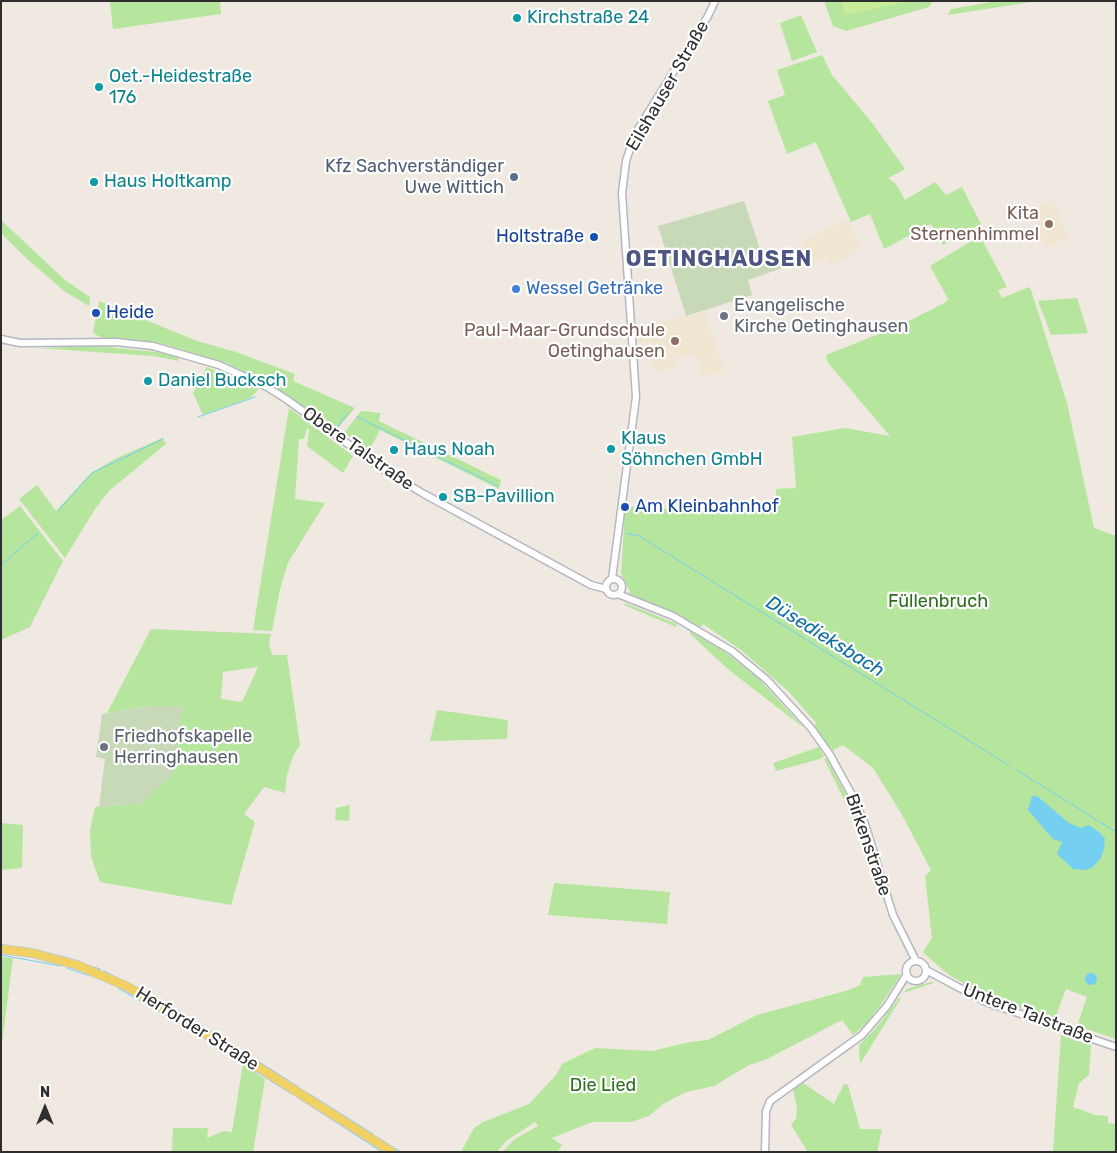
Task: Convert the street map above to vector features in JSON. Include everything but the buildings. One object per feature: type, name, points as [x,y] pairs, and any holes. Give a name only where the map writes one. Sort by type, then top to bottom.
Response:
[{"type":"main road","name":"Herforder Straße","points":[[1,949],[32,954],[72,964],[126,986],[168,1010],[392,1152]]},
{"type":"street","name":"Eilshauser Straße","points":[[610,583],[616,560],[623,482],[636,397],[622,194],[626,161],[642,122],[708,16],[714,1]]},
{"type":"street","name":"Obere Talstraße","points":[[1,339],[20,343],[116,342],[169,350],[219,364],[267,387],[286,399],[383,469],[424,494],[585,581],[610,583],[611,594],[618,594]]},
{"type":"street","points":[[610,583],[622,588],[618,594]]},
{"type":"street","name":"Birkenstraße","points":[[622,588],[639,601]]},
{"type":"street","name":"Birkenstraße","points":[[618,594],[684,621],[732,650],[767,680],[812,728],[830,755],[852,795],[864,824],[889,904],[913,962]]},
{"type":"street","points":[[913,962],[923,964],[925,973],[920,980],[910,977],[907,968],[913,962]]},
{"type":"street","name":"Untere Talstraße","points":[[925,973],[942,979],[986,1002],[1116,1047]]},
{"type":"street","points":[[765,1152],[766,1111],[770,1101],[862,1035],[874,1023],[897,991],[910,977]]},
{"type":"shaded area","name":"Kita Sternenhimmel","points":[[1053,201],[1069,238],[1045,248],[1031,210]]},
{"type":"shaded area","points":[[849,220],[861,249],[830,266],[826,258],[810,264],[801,242],[818,236],[816,232]]},
{"type":"shaded area","name":"Paul-Maar-Grundschule Oetinghausen","points":[[705,311],[724,371],[702,377],[695,354],[675,358],[677,366],[657,371],[651,359],[638,359],[636,328]]},
{"type":"green space","points":[[110,1],[220,1],[221,14],[113,29]]},
{"type":"green space","points":[[824,1],[933,1],[929,7],[846,31],[833,26]]},
{"type":"green space","points":[[842,1],[910,1],[845,15]]},
{"type":"green space","points":[[997,1],[1038,1],[948,15],[951,9]]},
{"type":"green space","points":[[801,15],[817,52],[792,61],[780,23]]},
{"type":"green space","points":[[822,55],[832,75],[873,124],[905,169],[888,178],[896,184],[905,200],[935,182],[946,195],[962,187],[981,224],[943,245],[931,224],[884,249],[870,214],[851,222],[816,142],[787,154],[768,101],[785,95],[777,70]]},
{"type":"green space","points":[[744,201],[760,249],[748,252],[750,257],[759,257],[767,265],[783,261],[785,267],[748,280],[752,295],[686,316],[658,226]]},
{"type":"green space","points":[[1,220],[65,280],[90,297],[89,306],[64,291],[26,258],[1,233]]},
{"type":"green space","name":"Füllenbruch","points":[[980,236],[1007,287],[998,290],[1002,298],[1029,287],[1031,290],[1067,403],[1094,528],[1116,536],[1116,1039],[1077,1026],[1087,997],[1066,989],[1054,1021],[977,991],[949,975],[927,956],[923,952],[932,938],[925,876],[931,870],[901,813],[873,768],[843,745],[832,751],[831,746],[829,748],[813,726],[817,724],[790,693],[741,650],[703,624],[701,627],[629,593],[630,591],[621,574],[625,506],[715,512],[719,507],[777,512],[776,489],[796,488],[792,437],[845,428],[890,436],[828,363],[826,355],[899,326],[946,302],[948,299],[930,266]]},
{"type":"green space","points":[[1077,298],[1088,333],[1051,335],[1038,301]]},
{"type":"green space","points":[[99,301],[197,341],[236,352],[295,374],[293,381],[355,408],[337,429],[270,384],[224,362],[160,343],[102,338],[93,333]]},
{"type":"green space","points":[[96,346],[157,352],[177,356],[179,361],[153,356],[38,348]]},
{"type":"green space","points":[[207,367],[259,389],[250,398],[203,415],[193,393]]},
{"type":"green space","points":[[289,408],[353,456],[343,473],[307,446],[309,430],[307,428],[304,439],[299,439],[295,499],[325,503],[288,563],[280,589],[272,631],[253,630]]},
{"type":"green space","points":[[361,411],[380,413],[379,421],[501,480],[499,489],[380,430],[369,451],[344,433]]},
{"type":"green space","points":[[162,438],[166,444],[110,490],[97,506],[65,558],[19,499],[37,485],[56,511],[91,473],[115,459]]},
{"type":"green space","points":[[20,506],[63,561],[30,627],[1,640],[1,520]]},
{"type":"green space","points":[[625,603],[677,624],[676,627],[624,605]]},
{"type":"green space","points":[[151,629],[271,634],[269,644],[272,655],[287,655],[300,745],[293,756],[287,775],[285,793],[264,787],[244,814],[255,822],[231,905],[100,882],[91,856],[90,830],[95,807],[143,803],[147,706],[107,713]],"holes":[[[258,667],[242,702],[221,699],[223,672]]]},
{"type":"green space","points":[[690,631],[725,652],[758,678],[804,728],[729,670],[690,634]]},
{"type":"green space","points":[[147,706],[183,706],[174,773],[143,803],[99,807],[105,759],[96,757],[102,714]]},
{"type":"green space","points":[[437,710],[508,720],[507,739],[430,741]]},
{"type":"green space","points":[[819,747],[824,756],[820,759],[776,771],[773,763]]},
{"type":"green space","points":[[824,759],[827,759],[852,806],[868,849],[866,851],[854,820]]},
{"type":"green space","points":[[350,805],[349,821],[335,820],[336,808]]},
{"type":"green space","points":[[1,823],[23,825],[22,868],[1,870]]},
{"type":"green space","points":[[554,883],[670,892],[667,924],[548,915]]},
{"type":"green space","points":[[1,957],[13,958],[1,1051]]},
{"type":"green space","name":"Die Lied","points":[[901,974],[866,1024],[853,1035],[842,1020],[767,1059],[749,1065],[714,1086],[686,1092],[663,1104],[649,1116],[631,1122],[592,1122],[552,1138],[562,1145],[557,1152],[502,1152],[515,1139],[538,1126],[535,1122],[506,1141],[497,1152],[461,1152],[474,1128],[483,1122],[529,1104],[556,1075],[562,1064],[595,1048],[652,1051],[690,1042],[708,1040],[757,1015],[849,990],[860,985],[863,977]]},
{"type":"green space","points":[[931,982],[934,983],[903,993],[907,989]]},
{"type":"green space","points":[[900,997],[860,1064],[859,1045],[876,1028]]},
{"type":"green space","points":[[1061,1035],[1091,1045],[1089,1075],[1079,1083],[1073,1107],[1095,1115],[1108,1116],[1108,1123],[1116,1124],[1116,1152],[1053,1152]]},
{"type":"green space","points":[[243,1064],[265,1079],[253,1152],[172,1152],[173,1128],[208,1128],[207,1138],[224,1131],[232,1132]]},
{"type":"green space","points":[[803,1083],[834,1104],[844,1084],[848,1085],[860,1129],[882,1129],[877,1152],[808,1152],[791,1125],[796,1119],[797,1108],[793,1090]]},
{"type":"water","points":[[1032,796],[1037,796],[1069,823],[1081,828],[1089,825],[1100,833],[1105,839],[1104,849],[1101,858],[1093,867],[1086,870],[1073,869],[1057,854],[1062,842],[1053,839],[1028,810]]},
{"type":"water","points":[[1091,973],[1097,979],[1091,985],[1085,979]]},
{"type":"waterway","name":"Düsedieksbach","points":[[271,385],[336,429],[348,413]]},
{"type":"waterway","name":"Düsedieksbach","points":[[198,417],[255,397]]},
{"type":"waterway","name":"Düsedieksbach","points":[[357,417],[498,486]]},
{"type":"waterway","name":"Düsedieksbach","points":[[58,511],[92,473],[163,439]]},
{"type":"waterway","name":"Düsedieksbach","points":[[1,565],[38,533]]},
{"type":"waterway","name":"Düsedieksbach","points":[[626,533],[639,536],[1010,766]]},
{"type":"waterway","name":"Düsedieksbach","points":[[1015,769],[1116,832]]},
{"type":"waterway","points":[[1,945],[12,946]]},
{"type":"waterway","points":[[21,947],[30,949]]},
{"type":"waterway","points":[[36,950],[52,954]]},
{"type":"waterway","points":[[1,955],[61,966]]},
{"type":"waterway","points":[[58,955],[76,961]]},
{"type":"waterway","points":[[94,967],[100,969]]},
{"type":"waterway","points":[[67,968],[90,976]]},
{"type":"waterway","points":[[104,971],[169,1005]]},
{"type":"waterway","points":[[118,988],[201,1036]]},
{"type":"waterway","points":[[173,1007],[231,1044]]},
{"type":"waterway","points":[[211,1043],[290,1093]]},
{"type":"waterway","points":[[236,1047],[297,1086]]},
{"type":"waterway","points":[[308,1093],[373,1134]]},
{"type":"waterway","points":[[300,1099],[382,1152]]},
{"type":"waterway","points":[[380,1139],[401,1152]]},
{"type":"place","name":"Kirchstraße 24","points":[[517,18]]},
{"type":"place","name":"Oet.-Heidestraße 176","points":[[99,87]]},
{"type":"place","name":"Kfz Sachverständiger Uwe Wittich","points":[[514,177]]},
{"type":"place","name":"Haus Holtkamp","points":[[94,182]]},
{"type":"place","name":"Kita Sternenhimmel","points":[[1049,224]]},
{"type":"place","name":"Holtstraße","points":[[594,237]]},
{"type":"place","name":"Wessel Getränke","points":[[516,289]]},
{"type":"place","name":"Heide","points":[[96,313]]},
{"type":"place","name":"Evangelische Kirche Oetinghausen","points":[[724,316]]},
{"type":"place","name":"Paul-Maar-Grundschule Oetinghausen","points":[[675,341]]},
{"type":"place","name":"Daniel Bucksch","points":[[148,381]]},
{"type":"place","name":"Klaus Söhnchen GmbH","points":[[611,449]]},
{"type":"place","name":"Haus Noah","points":[[394,450]]},
{"type":"place","name":"SB-Pavillion","points":[[443,497]]},
{"type":"place","name":"Am Kleinbahnhof","points":[[625,507]]},
{"type":"place","name":"Friedhofskapelle Herringhausen","points":[[104,747]]},
{"type":"district","name":"OETINGHAUSEN","points":[[719,260]]}]
